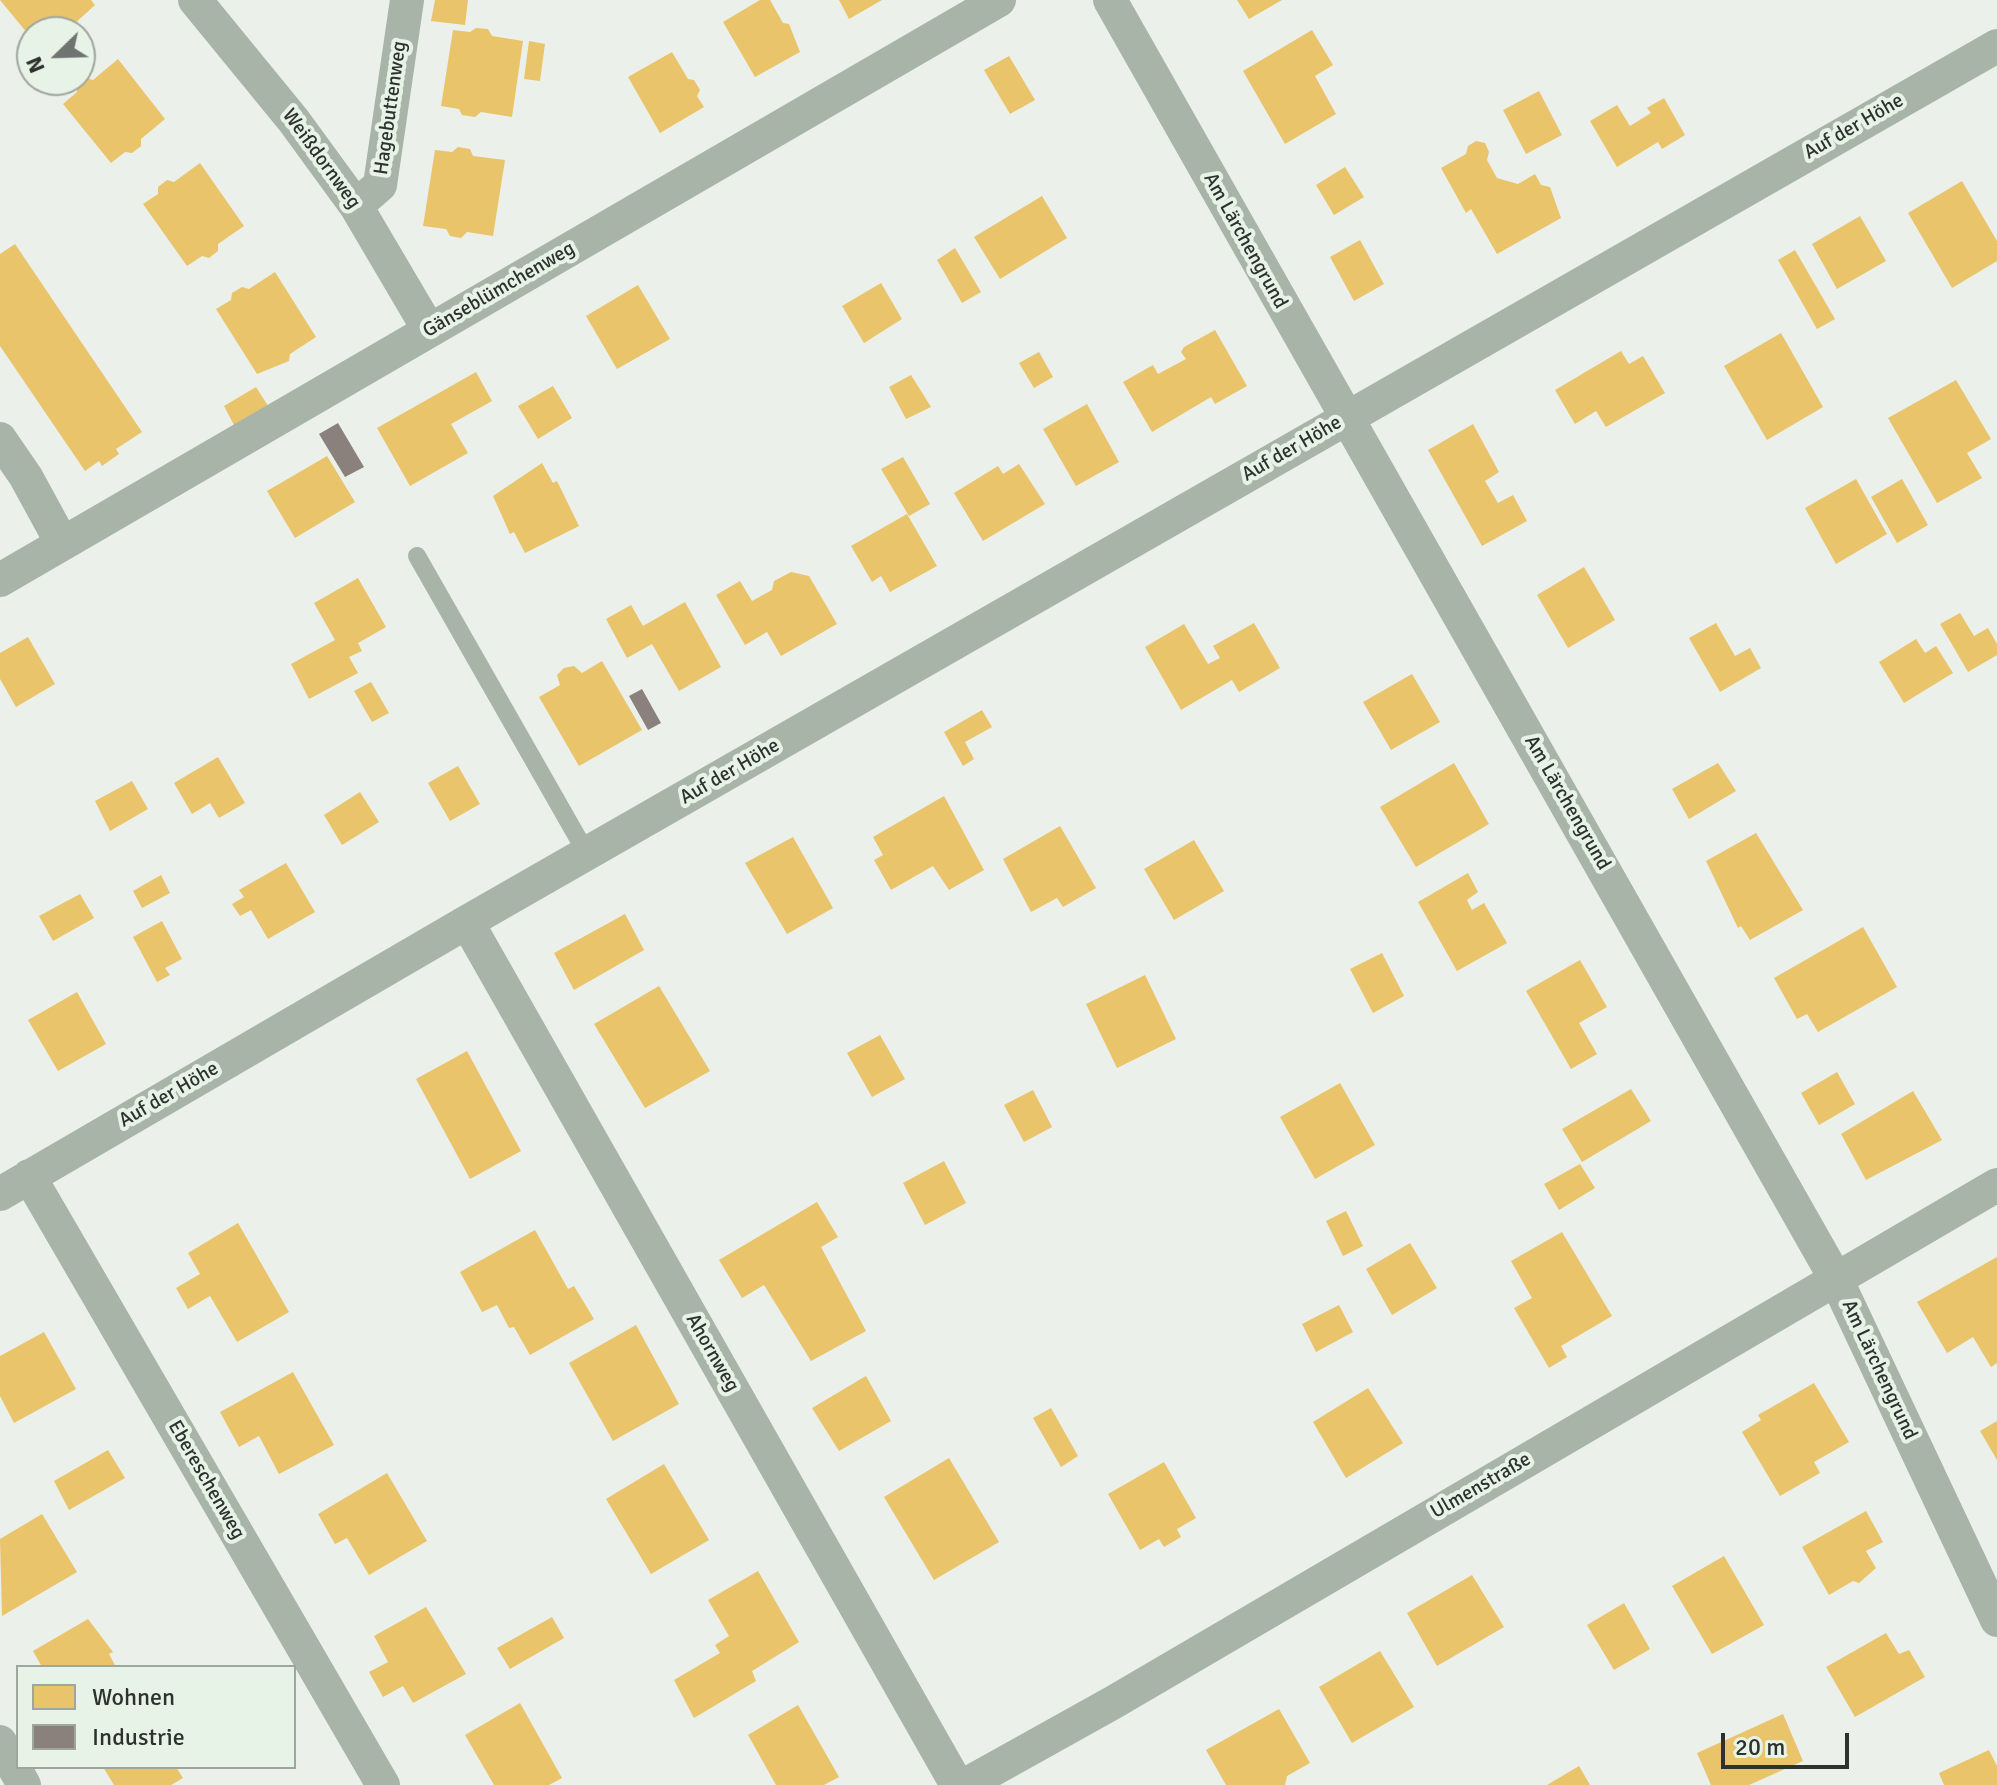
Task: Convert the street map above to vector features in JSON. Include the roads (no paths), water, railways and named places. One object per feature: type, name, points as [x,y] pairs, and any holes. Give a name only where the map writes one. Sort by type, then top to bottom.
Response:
[{"type":"street","name":"Weißdornweg","points":[[195,0],[294,121],[356,206],[429,330]]},
{"type":"street","name":"Hagebuttenweg","points":[[356,206],[380,185],[407,0]]},
{"type":"street","name":"Gänseblümchenweg","points":[[0,580],[999,0]]},
{"type":"street","name":"Am Lärchengrund","points":[[1110,0],[1345,419],[1595,849],[1837,1281],[1997,1620]]},
{"type":"street","name":"Auf der Höhe","points":[[0,1194],[467,922],[1997,46]]},
{"type":"street","points":[[0,439],[62,543]]},
{"type":"street","name":"Ahornweg","points":[[467,922],[957,1785]]},
{"type":"street","name":"Ebereschenweg","points":[[29,1176],[383,1785]]},
{"type":"street","name":"Ulmenstraße","points":[[965,1785],[1837,1281],[1997,1185]]},
{"type":"street","points":[[0,1742],[24,1785]]},
{"type":"lane","points":[[417,556],[587,854]]}]
